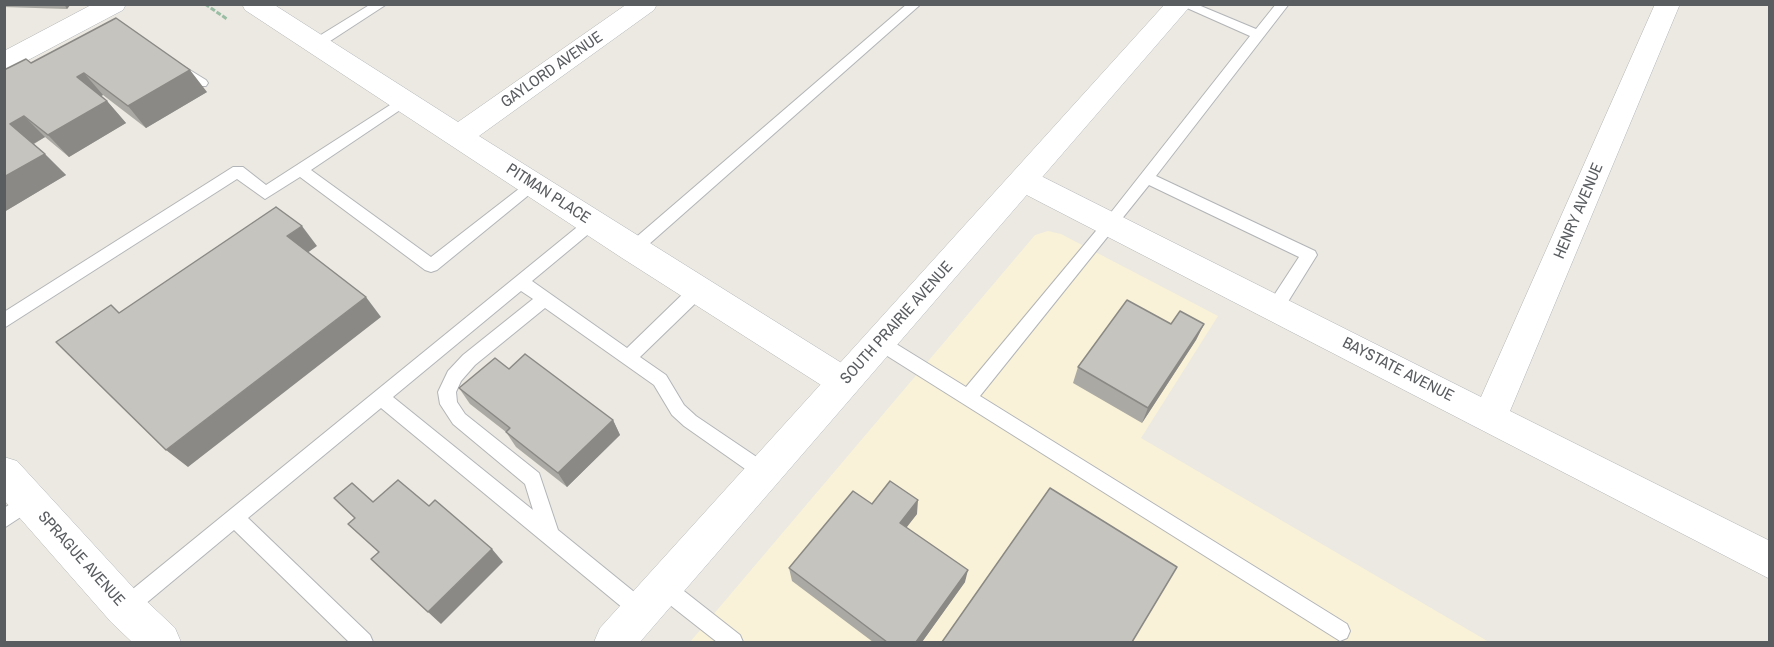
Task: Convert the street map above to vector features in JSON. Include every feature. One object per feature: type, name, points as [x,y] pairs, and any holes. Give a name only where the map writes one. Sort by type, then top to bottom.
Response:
[{"type":"street","name":"PITMAN PLACE","points":[[254,4],[592,223],[844,382]]},
{"type":"street","name":"GAYLORD AVENUE","points":[[459,136],[645,4]]},
{"type":"street","name":"HENRY AVENUE","points":[[1490,417],[1668,4]]},
{"type":"street","name":"SOUTH PRAIRIE AVENUE","points":[[614,642],[879,342],[1025,181],[1176,6]]},
{"type":"street","points":[[4,62],[109,12]]},
{"type":"street","name":"BAYSTATE AVENUE","points":[[1025,181],[1770,561]]},
{"type":"street","name":"SPRAGUE AVENUE","points":[[4,473],[17,510],[161,642]]},
{"type":"lane","points":[[316,44],[381,4]]},
{"type":"lane","points":[[633,249],[915,4]]},
{"type":"lane","points":[[968,398],[1110,224],[1283,4]]},
{"type":"lane","points":[[1176,6],[1258,35]]},
{"type":"lane","points":[[166,58],[201,83]]},
{"type":"lane","points":[[4,321],[238,171],[266,192],[404,101]]},
{"type":"lane","points":[[300,170],[431,266],[534,185]]},
{"type":"lane","points":[[1147,177],[1309,255],[1275,308]]},
{"type":"lane","points":[[125,608],[592,223]]},
{"type":"lane","points":[[521,282],[660,380],[678,410],[690,421],[764,472]]},
{"type":"lane","points":[[628,358],[698,290]]},
{"type":"lane","points":[[545,299],[469,360],[453,376],[447,392],[448,404],[459,418],[533,479],[550,536]]},
{"type":"lane","points":[[879,342],[1341,631]]},
{"type":"lane","points":[[380,397],[642,611]]},
{"type":"lane","points":[[235,518],[363,642]]},
{"type":"lane","points":[[663,587],[732,642]]},
{"type":"shaded area","points":[[1048,231],[1061,234],[1218,316],[1141,438],[1489,642],[690,642],[1035,235]]},
{"type":"building","points":[[116,18],[190,70],[128,106],[84,73],[77,77],[107,101],[48,135],[24,116],[10,124],[45,154],[4,177],[4,70],[26,59],[31,63]]},
{"type":"building","points":[[276,207],[302,226],[287,236],[366,297],[166,450],[56,342],[111,305],[119,313]]},
{"type":"building","points":[[1127,300],[1171,324],[1180,311],[1204,324],[1148,408],[1078,367]]},
{"type":"building","points":[[525,354],[613,420],[558,473],[506,432],[510,428],[459,388],[495,358],[509,369]]},
{"type":"building","points":[[398,480],[429,506],[435,500],[492,549],[428,612],[371,559],[379,552],[348,524],[355,518],[334,498],[352,483],[373,502]]},
{"type":"building","points":[[890,481],[918,500],[900,523],[968,570],[916,642],[887,642],[789,568],[853,491],[872,504]]},
{"type":"building","points":[[1050,488],[1177,567],[1132,642],[942,642]]}]
